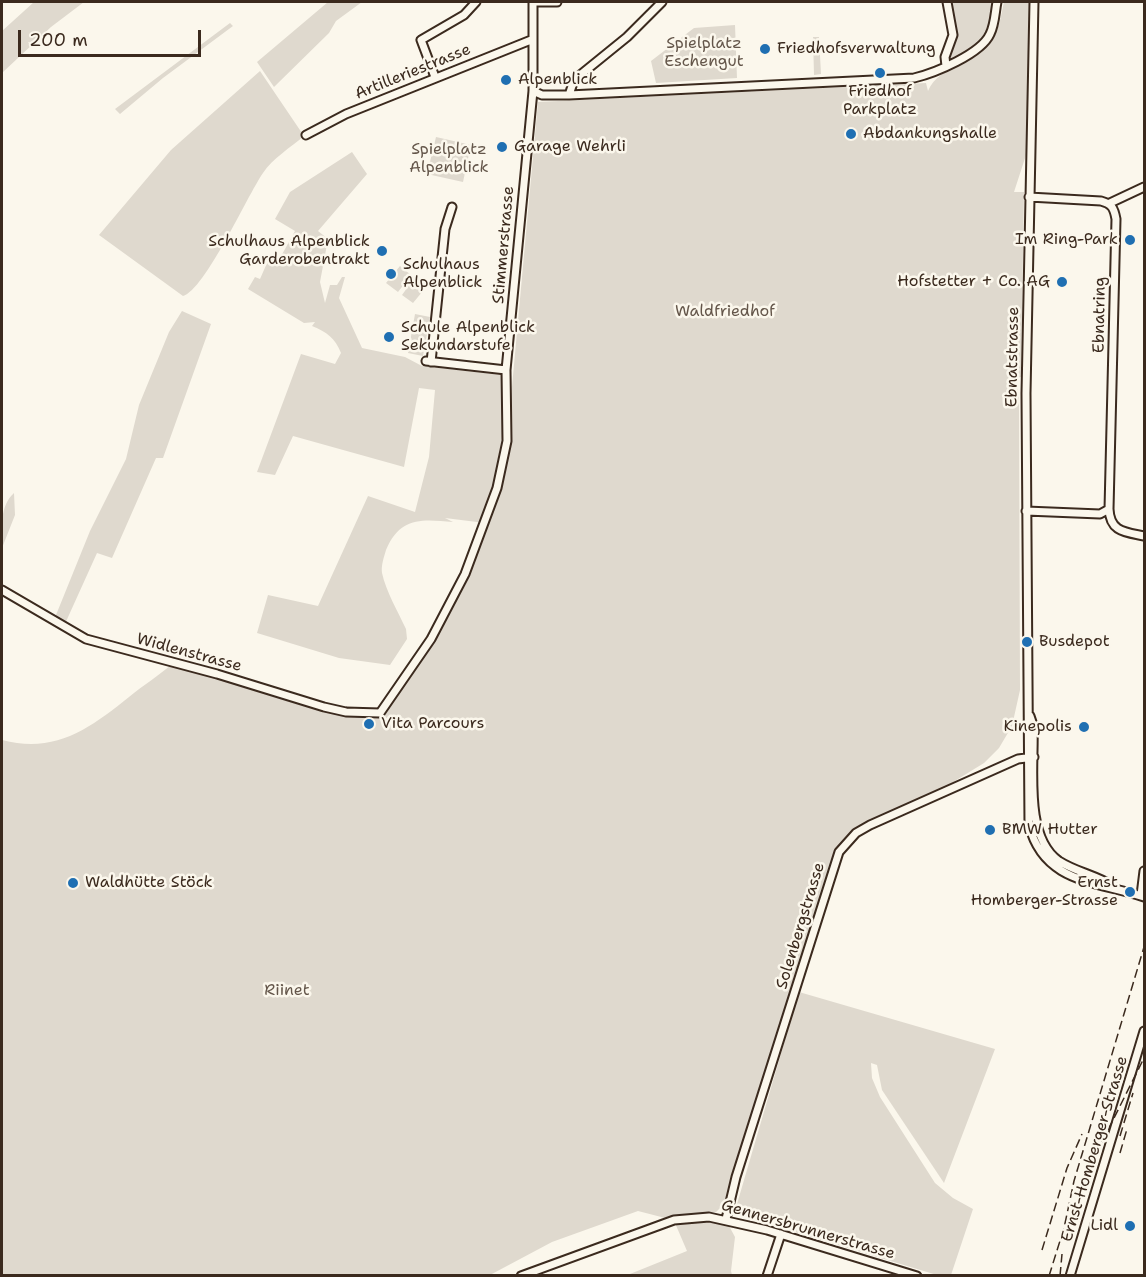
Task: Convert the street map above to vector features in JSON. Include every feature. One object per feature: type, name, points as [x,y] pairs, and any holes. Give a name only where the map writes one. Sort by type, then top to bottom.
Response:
[{"type":"street","points":[[435,77],[421,40],[464,15],[476,2]]},
{"type":"street","points":[[533,2],[557,2]]},
{"type":"street","name":"Stimmerstrasse","points":[[380,713],[431,639],[465,574],[486,523],[497,488],[507,441],[507,370],[533,91],[531,40],[533,2]]},
{"type":"street","points":[[569,95],[573,80],[627,37],[662,2]]},
{"type":"street","points":[[946,66],[945,57],[953,35],[947,2]]},
{"type":"street","points":[[533,91],[543,95],[569,95],[914,78],[946,66],[977,49],[992,31],[997,2]]},
{"type":"street","name":"Ebnatstrasse","points":[[1034,2],[1029,197],[1026,511],[1030,757],[1027,813],[1036,847],[1053,866],[1072,877],[1143,896]]},
{"type":"street","name":"Artilleriestrasse","points":[[306,135],[346,114],[531,40]]},
{"type":"street","points":[[1029,197],[1110,203],[1144,187]]},
{"type":"street","name":"Ebnatring","points":[[1110,203],[1116,219],[1109,521],[1119,530],[1144,536]]},
{"type":"street","points":[[452,207],[446,229],[429,361],[507,370]]},
{"type":"street","points":[[1026,511],[1100,514],[1109,509]]},
{"type":"street","name":"Widlenstrasse","points":[[2,590],[86,639],[217,674],[324,707],[346,712],[380,713]]},
{"type":"street","name":"Solenbergstrasse","points":[[726,1219],[736,1177],[839,852],[856,833],[870,825],[1030,757]]},
{"type":"street","points":[[1143,896],[1144,871]]},
{"type":"street","name":"Ernst-Homberger-Strasse","points":[[1070,1275],[1144,1031]]},
{"type":"street","name":"Gennersbrunnerstrasse","points":[[521,1275],[674,1220],[694,1217],[726,1219],[917,1275]]},
{"type":"street","points":[[767,1275],[781,1234]]},
{"type":"green space","points":[[34,2],[84,2],[51,27],[2,73],[2,31]]},
{"type":"green space","points":[[328,2],[362,2],[336,21],[329,33],[274,87],[257,62]]},
{"type":"green space","points":[[950,2],[994,2],[989,23],[982,38],[970,49],[951,59],[948,58],[957,39]]},
{"type":"green space","name":"Riinet","points":[[1004,2],[1029,2],[1026,155],[1014,192],[1024,192],[1021,377],[1015,378],[1019,396],[1020,690],[1012,726],[999,748],[984,763],[919,803],[880,820],[843,846],[727,1201],[716,1212],[686,1214],[669,1219],[638,1211],[552,1242],[490,1275],[2,1275],[2,740],[39,744],[70,736],[100,719],[173,663],[324,707],[377,714],[431,639],[465,574],[485,523],[445,518],[453,522],[431,520],[413,522],[398,531],[392,539],[384,555],[382,573],[389,594],[406,629],[407,639],[390,665],[339,658],[257,633],[268,595],[318,606],[368,496],[415,512],[429,457],[435,390],[419,388],[404,467],[293,436],[275,475],[257,472],[301,354],[335,364],[341,353],[330,336],[312,326],[315,322],[304,323],[248,289],[255,277],[260,279],[271,254],[280,258],[295,231],[275,219],[290,192],[352,152],[367,174],[318,231],[328,239],[320,282],[325,303],[330,285],[337,285],[342,277],[345,277],[339,298],[362,348],[405,357],[422,366],[502,375],[502,438],[487,515],[507,441],[538,102],[926,83],[928,91],[941,75],[976,56],[991,42],[998,28]]},
{"type":"green space","points":[[230,23],[233,26],[163,78],[120,114],[115,109]]},
{"type":"green space","name":"Spielplatz Eschengut","points":[[735,25],[737,78],[656,83],[651,61],[694,28]]},
{"type":"green space","points":[[813,37],[819,37],[821,74],[814,75]]},
{"type":"green space","points":[[260,71],[304,136],[267,168],[214,261],[192,290],[183,296],[99,235],[171,150]]},
{"type":"green space","name":"Spielplatz Alpenblick","points":[[436,137],[471,145],[463,182],[427,174]]},
{"type":"green space","points":[[400,266],[411,275],[398,292],[386,283]]},
{"type":"green space","points":[[415,277],[427,286],[413,303],[402,295]]},
{"type":"green space","points":[[182,311],[211,324],[163,458],[156,458],[112,558],[97,553],[64,626],[57,620],[56,615],[90,531],[126,459],[139,405],[169,332]]},
{"type":"green space","points":[[415,314],[430,317],[423,356],[408,353]]},
{"type":"green space","points":[[14,493],[15,515],[2,548],[4,511],[9,498]]},
{"type":"green space","points":[[799,992],[995,1049],[944,1183],[882,1090],[877,1065],[871,1063],[872,1078],[880,1097],[935,1183],[953,1198],[973,1209],[951,1275],[937,1275],[745,1217],[739,1212],[737,1204]]},
{"type":"green space","points":[[689,1221],[728,1224],[735,1237],[732,1275],[625,1276],[687,1251],[675,1223]]},
{"type":"railway","points":[[1049,1276],[1064,1228],[1074,1181],[1144,947]]},
{"type":"railway","points":[[1102,1142],[1143,1060]]},
{"type":"railway","points":[[1120,1136],[1133,1093]]},
{"type":"railway","points":[[1120,1153],[1127,1129]]},
{"type":"railway","points":[[1042,1250],[1067,1168],[1082,1134]]},
{"type":"railway","points":[[1060,1276],[1062,1254]]},
{"type":"place","name":"Friedhofsverwaltung","points":[[765,49]]},
{"type":"place","name":"Friedhof Parkplatz","points":[[880,73]]},
{"type":"place","name":"Alpenblick","points":[[506,80]]},
{"type":"place","name":"Abdankungshalle","points":[[851,134]]},
{"type":"place","name":"Garage Wehrli","points":[[502,147]]},
{"type":"place","name":"Im Ring-Park","points":[[1130,240]]},
{"type":"place","name":"Schulhaus Alpenblick Garderobentrakt","points":[[382,251]]},
{"type":"place","name":"Schulhaus Alpenblick","points":[[391,274]]},
{"type":"place","name":"Hofstetter + Co. AG","points":[[1062,282]]},
{"type":"place","name":"Schule Alpenblick Sekundarstufe","points":[[389,337]]},
{"type":"place","name":"Busdepot","points":[[1027,642]]},
{"type":"place","name":"Vita Parcours","points":[[369,724]]},
{"type":"place","name":"Kinepolis","points":[[1084,727]]},
{"type":"place","name":"BMW Hutter","points":[[990,830]]},
{"type":"place","name":"Waldhütte Stöck","points":[[73,883]]},
{"type":"place","name":"Ernst Homberger-Strasse","points":[[1130,892]]},
{"type":"place","name":"Lidl","points":[[1130,1226]]},
{"type":"park label","name":"Waldfriedhof","points":[[725,312]]}]
